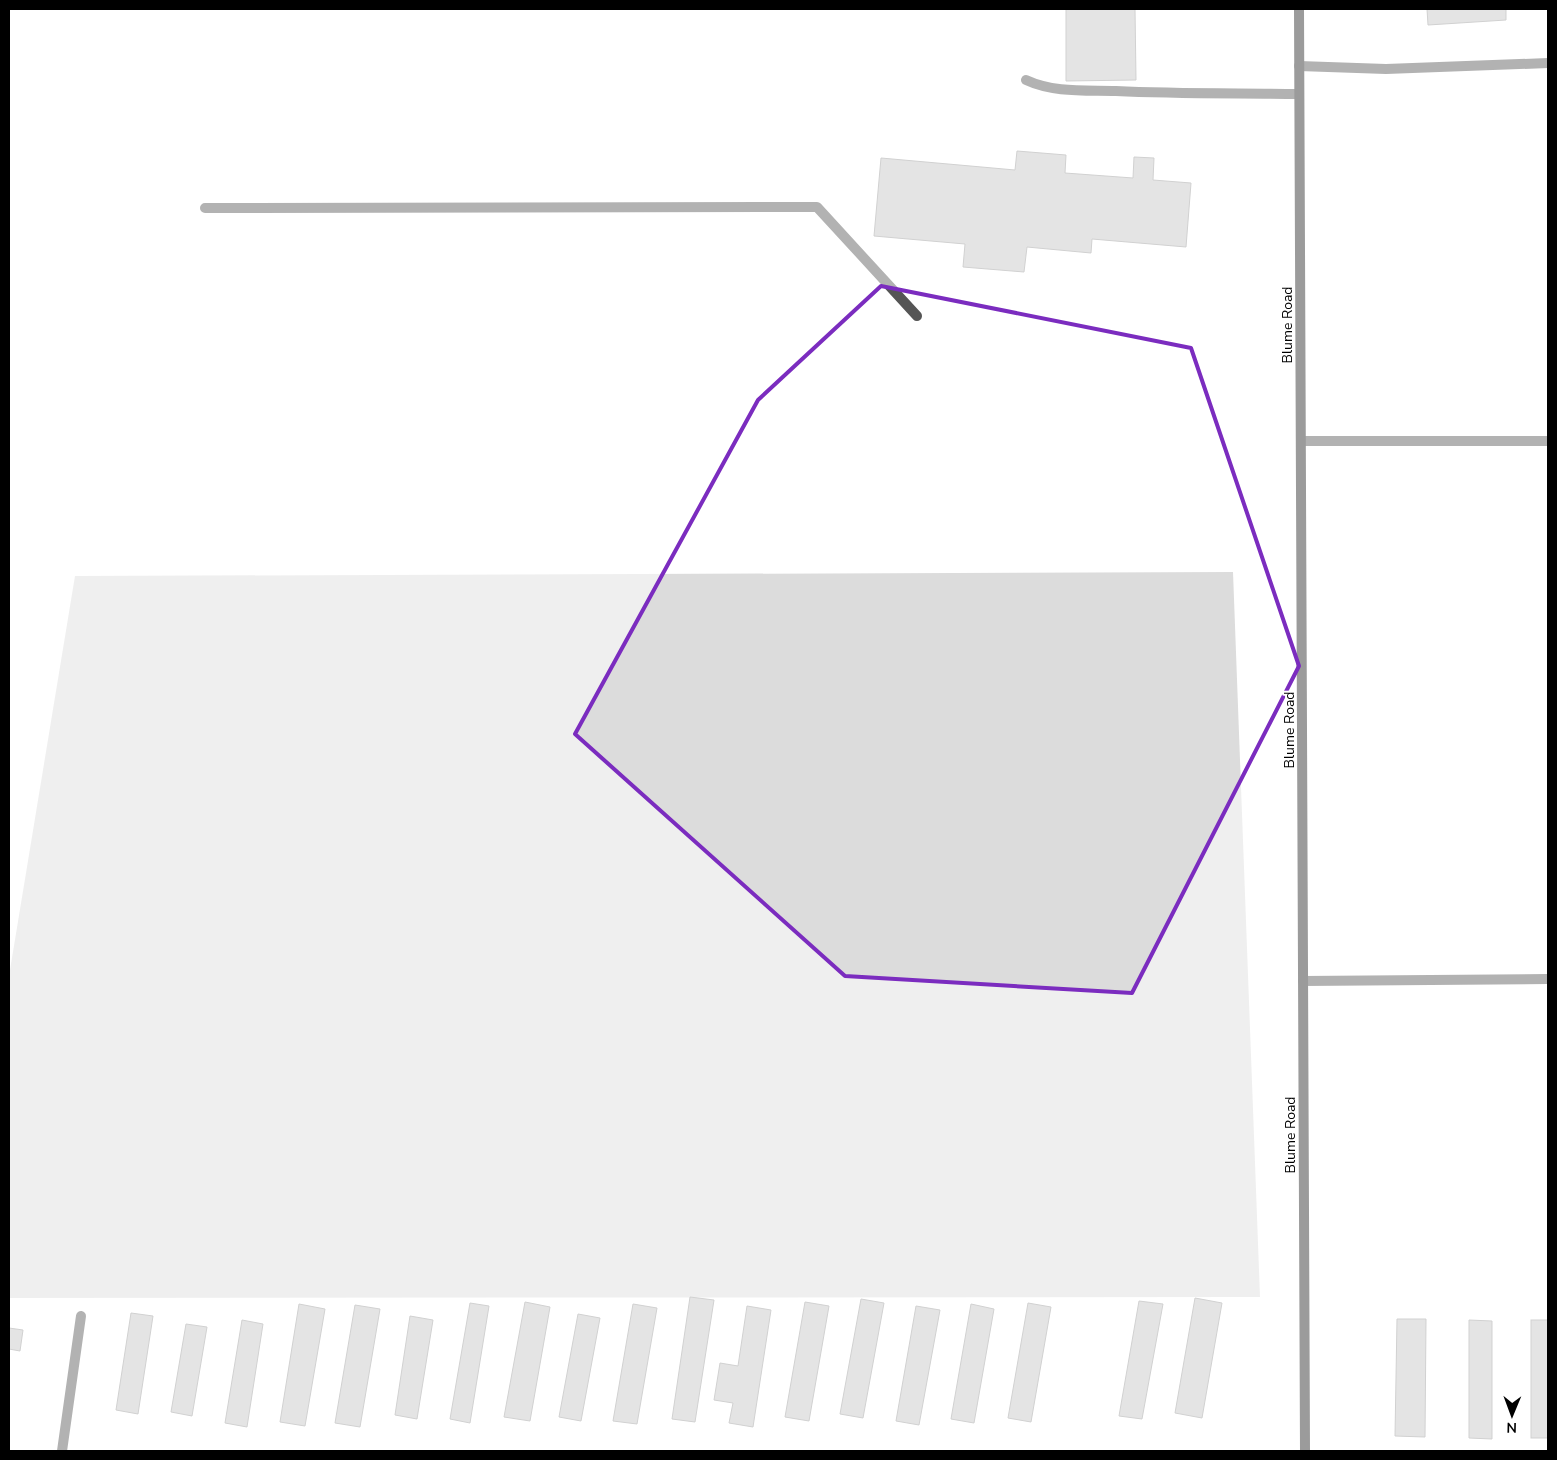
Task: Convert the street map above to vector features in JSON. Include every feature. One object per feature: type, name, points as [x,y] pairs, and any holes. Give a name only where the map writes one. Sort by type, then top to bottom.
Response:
[{"type":"street","name":"Blume Road","points":[[1299,9],[1305,1451]]},
{"type":"street","points":[[1299,66],[1386,69],[1548,63]]},
{"type":"street","points":[[1026,80],[1039,86],[1060,89],[1299,94]]},
{"type":"street","points":[[204,208],[817,207],[917,316]]},
{"type":"street","points":[[1301,441],[1548,441]]},
{"type":"street","points":[[1304,981],[1548,979]]},
{"type":"street","points":[[62,1451],[81,1316]]},
{"type":"highlighted area","points":[[881,286],[1191,348],[1299,666],[1132,993],[845,976],[575,734],[758,400]]},
{"type":"shaded area","points":[[1233,572],[1260,1297],[9,1298],[9,976],[75,576]]},
{"type":"building","points":[[1066,9],[1135,9],[1136,80],[1066,81]]},
{"type":"building","points":[[1427,9],[1506,9],[1506,20],[1428,25]]},
{"type":"building","points":[[1017,151],[1066,155],[1065,173],[1133,178],[1134,157],[1154,158],[1153,180],[1191,183],[1186,247],[1092,239],[1091,253],[1027,247],[1024,272],[963,267],[965,244],[874,236],[881,158],[1015,170]]},
{"type":"building","points":[[690,1297],[714,1300],[695,1422],[672,1419]]},
{"type":"building","points":[[1195,1298],[1222,1303],[1202,1418],[1175,1413]]},
{"type":"building","points":[[861,1299],[884,1303],[863,1418],[840,1414]]},
{"type":"building","points":[[1139,1301],[1163,1304],[1142,1419],[1119,1416]]},
{"type":"building","points":[[525,1302],[550,1307],[530,1421],[504,1417]]},
{"type":"building","points":[[805,1302],[829,1306],[809,1421],[785,1417]]},
{"type":"building","points":[[470,1303],[489,1306],[470,1423],[450,1419]]},
{"type":"building","points":[[1028,1303],[1051,1307],[1031,1422],[1008,1418]]},
{"type":"building","points":[[299,1304],[325,1309],[305,1426],[280,1422]]},
{"type":"building","points":[[633,1304],[657,1308],[637,1424],[613,1421]]},
{"type":"building","points":[[971,1304],[994,1309],[974,1423],[951,1419]]},
{"type":"building","points":[[355,1305],[380,1309],[360,1427],[335,1423]]},
{"type":"building","points":[[747,1306],[771,1310],[753,1427],[729,1423],[733,1403],[714,1400],[720,1363],[738,1366]]},
{"type":"building","points":[[916,1306],[940,1310],[919,1425],[896,1421]]},
{"type":"building","points":[[131,1313],[153,1316],[138,1414],[116,1410]]},
{"type":"building","points":[[578,1314],[600,1318],[581,1421],[559,1417]]},
{"type":"building","points":[[410,1316],[433,1320],[417,1419],[395,1415]]},
{"type":"building","points":[[1397,1319],[1426,1319],[1425,1437],[1395,1436]]},
{"type":"building","points":[[242,1320],[263,1324],[247,1427],[225,1423]]},
{"type":"building","points":[[1469,1320],[1492,1321],[1492,1439],[1469,1438]]},
{"type":"building","points":[[1531,1320],[1548,1320],[1548,1438],[1531,1438]]},
{"type":"building","points":[[186,1324],[207,1327],[192,1416],[171,1412]]},
{"type":"building","points":[[9,1328],[23,1330],[20,1351],[9,1349]]}]
